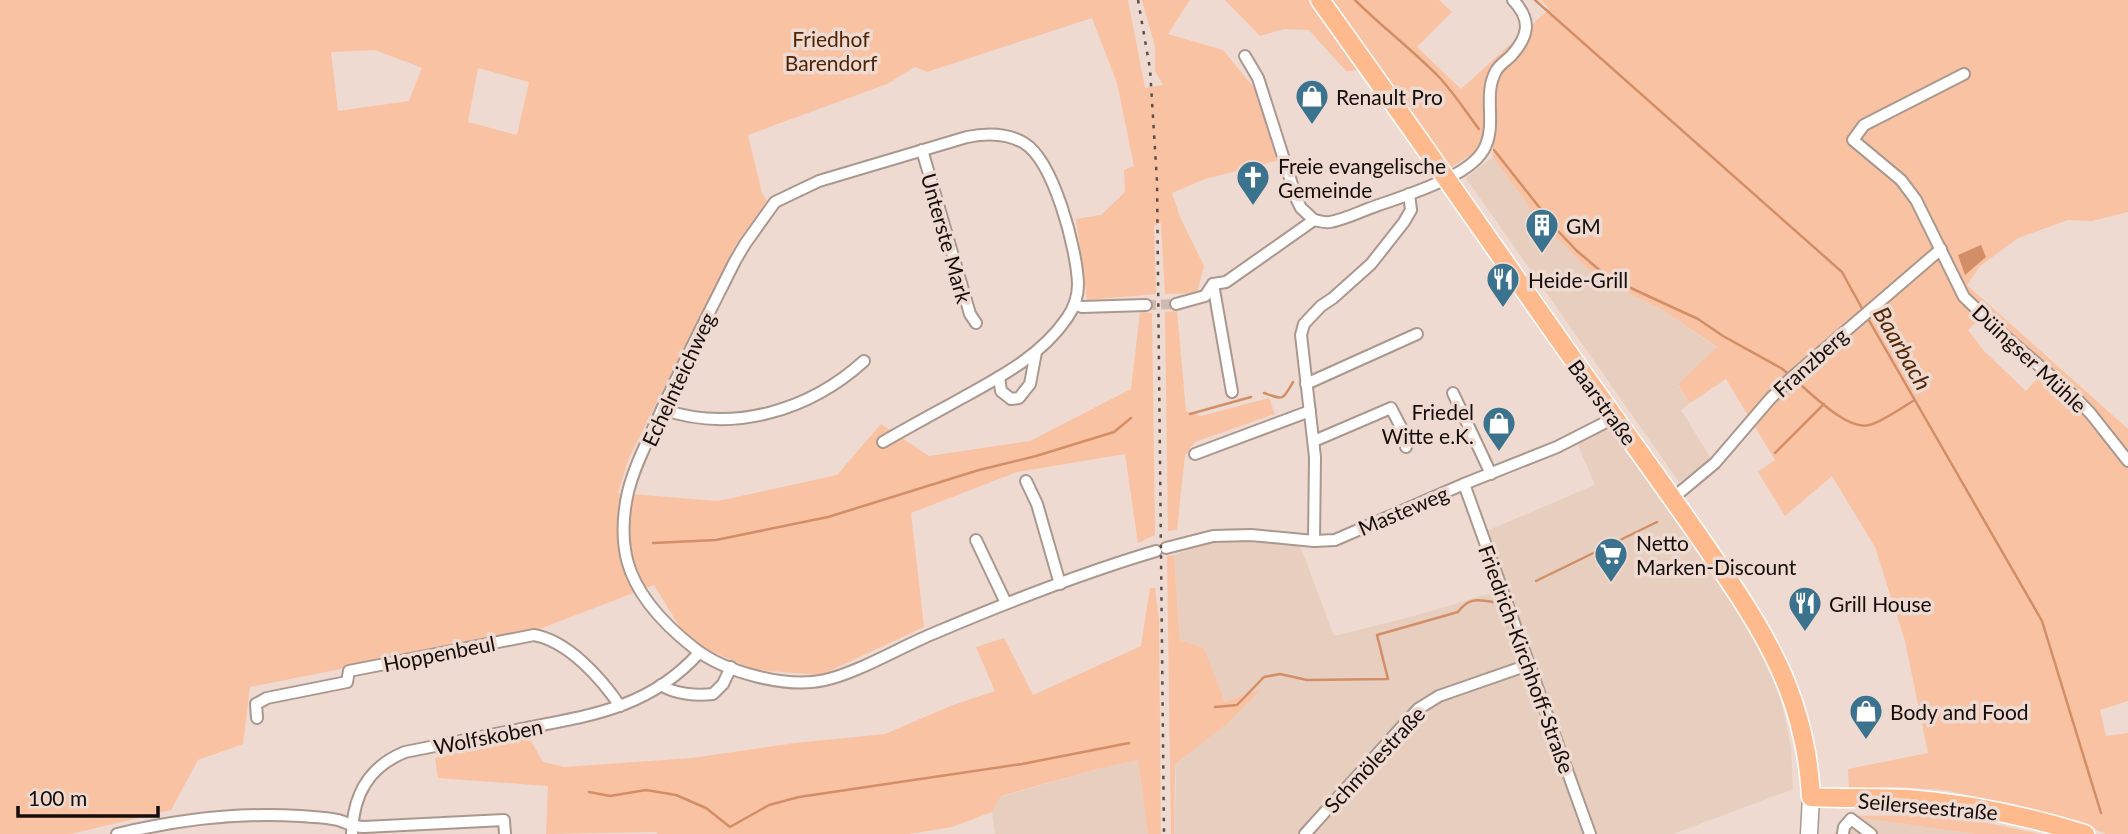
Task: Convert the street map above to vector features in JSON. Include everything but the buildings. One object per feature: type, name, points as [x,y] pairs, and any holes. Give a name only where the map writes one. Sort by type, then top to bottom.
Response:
[{"type":"main road","name":"Baarstraße","points":[[1320,0],[1740,596],[1776,659],[1802,725],[1811,797],[1809,834]]},
{"type":"main road","name":"Seilerseestraße","points":[[1811,797],[1908,799],[1955,804],[2036,819],[2085,834]]},
{"type":"street","points":[[1245,56],[1258,78],[1301,208],[1314,220],[1329,222],[1446,180],[1479,156],[1486,145],[1491,125],[1489,98],[1496,71],[1524,38],[1527,25],[1525,15],[1513,0]]},
{"type":"street","points":[[1941,249],[1916,200],[1901,180],[1853,140],[1864,125],[1964,74]]},
{"type":"street","name":"Echelnteichweg","points":[[1075,305],[1078,284],[1066,226],[1046,167],[1023,142],[991,134],[967,137],[818,181],[775,202],[737,257],[662,409],[628,491],[624,538],[627,561],[636,583],[664,621],[699,653],[755,676],[807,682],[843,674],[1006,603],[1161,550],[1213,536],[1251,535],[1314,541]]},
{"type":"street","name":"Unterste Mark","points":[[922,150],[970,314],[976,323]]},
{"type":"street","points":[[1314,541],[1314,441],[1301,335],[1304,324],[1371,264],[1411,210],[1409,194]]},
{"type":"street","points":[[1176,304],[1205,296],[1213,284],[1226,282],[1314,220]]},
{"type":"street","name":"Franzberg","points":[[1673,498],[1715,463],[1770,399],[1793,377],[1941,249]]},
{"type":"street","name":"Düingser Mühle","points":[[1941,249],[1964,297],[2074,396],[2128,461]]},
{"type":"street","points":[[1213,284],[1233,392]]},
{"type":"street","points":[[883,442],[999,377],[1036,352],[1059,330],[1075,305],[1146,305]]},
{"type":"street","points":[[1306,384],[1417,334]]},
{"type":"street","points":[[999,377],[1001,391],[1011,399],[1019,398],[1030,384],[1036,352]]},
{"type":"street","points":[[662,409],[710,419],[765,414],[824,391],[864,361]]},
{"type":"street","points":[[1452,393],[1491,474]]},
{"type":"street","points":[[1314,441],[1391,408],[1404,433],[1406,447]]},
{"type":"street","points":[[1195,454],[1310,411]]},
{"type":"street","name":"Masteweg","points":[[1314,541],[1335,540],[1557,447],[1614,418]]},
{"type":"street","points":[[1026,481],[1037,504],[1060,584]]},
{"type":"street","name":"Friedrich-Kirchhoff-Straße","points":[[1464,484],[1590,834]]},
{"type":"street","points":[[976,540],[1006,603]]},
{"type":"street","name":"Hoppenbeul","points":[[257,718],[256,704],[267,698],[347,682],[349,671],[534,635],[554,640],[563,646],[605,684],[620,706]]},
{"type":"street","name":"Wolfskoben","points":[[352,831],[353,813],[359,793],[369,775],[394,756],[596,715],[642,698],[689,664],[699,653]]},
{"type":"street","name":"Schmölestraße","points":[[1305,834],[1418,709],[1439,696],[1528,665]]},
{"type":"street","points":[[661,685],[668,690],[696,695],[713,694],[723,684],[731,667]]},
{"type":"street","points":[[117,834],[204,819],[248,816],[299,816],[338,820],[352,831],[504,820],[505,834]]},
{"type":"street","points":[[1843,834],[1844,827],[1851,819],[1871,834]]},
{"type":"street","points":[[481,821],[482,834]]},
{"type":"shaded area","points":[[1493,157],[1539,220],[1597,278],[1661,309],[1717,348],[1678,385],[1690,403],[1681,410],[1712,460],[1679,482],[1466,178]]},
{"type":"shaded area","points":[[1981,245],[1986,257],[1965,275],[1958,255]]},
{"type":"shaded area","points":[[1611,426],[1718,574],[1752,631],[1781,700],[1791,747],[1793,789],[1673,834],[1174,834],[1175,764],[1227,724],[1259,690],[1225,702],[1204,648],[1180,640],[1174,555],[1211,540],[1300,545],[1334,636],[1414,616],[1505,589],[1484,532],[1595,485],[1577,443]]},
{"type":"shaded area","points":[[1138,760],[1148,834],[995,834],[992,812],[1000,797]]},
{"type":"shaded area","points":[[1847,816],[1975,834],[1834,834]]},
{"type":"green space","name":"Friedhof Barendorf","points":[[0,0],[1128,0],[1145,88],[1163,85],[1155,71],[1155,47],[1142,0],[1190,0],[1168,34],[1223,50],[1256,90],[1280,160],[1205,179],[1172,193],[1180,217],[1204,266],[1197,293],[1165,294],[1161,223],[1154,226],[1156,294],[1087,300],[1076,219],[1101,215],[1125,192],[1124,170],[1134,166],[1117,83],[1092,18],[927,72],[915,67],[887,84],[748,135],[762,193],[767,201],[736,244],[629,458],[618,493],[718,501],[837,475],[881,424],[929,456],[1030,441],[1131,389],[1140,312],[1152,313],[1155,535],[1138,543],[1125,454],[1017,472],[911,513],[924,627],[821,675],[755,670],[689,642],[654,585],[537,630],[250,687],[243,744],[198,760],[171,810],[71,834],[0,834]],"holes":[[[375,50],[422,68],[409,101],[338,111],[331,52]],[[478,68],[529,82],[517,135],[468,122]]]},
{"type":"green space","points":[[1225,0],[1439,0],[1452,12],[1417,47],[1461,89],[1549,9],[1541,0],[2128,0],[2128,212],[2092,221],[2068,220],[2018,238],[1980,266],[1967,285],[2128,429],[2128,456],[2094,412],[1980,318],[1968,330],[1984,351],[2026,391],[2043,372],[2088,416],[2128,461],[2128,701],[2100,710],[2106,736],[2128,733],[2128,834],[2106,834],[2078,822],[2012,804],[1944,790],[1895,787],[1849,789],[1848,769],[1928,753],[1905,641],[1875,547],[1832,476],[1785,516],[1758,472],[1775,460],[1726,379],[1690,403],[1678,384],[1717,347],[1661,309],[1597,278],[1539,220],[1493,157],[1493,140],[1449,169],[1364,70],[1346,71],[1309,30],[1284,29],[1260,36]]},
{"type":"green space","points":[[1177,311],[1186,411],[1201,416],[1269,398],[1275,414],[1195,442],[1185,455],[1177,530],[1168,531],[1165,312]]},
{"type":"green space","points":[[1174,555],[1180,640],[1204,648],[1225,702],[1261,689],[1227,724],[1175,764],[1174,834],[1171,834],[1167,556]]},
{"type":"green space","points":[[1150,588],[1155,588],[1159,620],[1161,834],[1148,834],[1138,760],[1001,796],[992,812],[952,827],[909,834],[546,834],[548,786],[438,778],[435,758],[527,734],[543,762],[564,767],[692,758],[795,743],[885,734],[953,705],[995,691],[976,647],[1004,638],[1033,695],[1141,646]]},
{"type":"green space","points":[[1932,815],[1964,818],[2040,834],[1975,834],[1847,816]]},
{"type":"waterway","points":[[1355,0],[1439,77],[1479,129]]},
{"type":"waterway","name":"Baarbach","points":[[1535,0],[1842,272],[1864,312]]},
{"type":"waterway","points":[[1494,150],[1558,231],[1609,278],[1698,319],[1790,375]]},
{"type":"waterway","name":"Baarbach","points":[[1867,317],[2042,621],[2101,813]]},
{"type":"waterway","points":[[1795,380],[1840,417],[1860,425],[1879,421],[1913,401]]},
{"type":"waterway","points":[[1264,393],[1282,397],[1293,382]]},
{"type":"waterway","points":[[1190,414],[1251,397]]},
{"type":"waterway","points":[[1775,453],[1824,404]]},
{"type":"waterway","points":[[653,543],[716,540],[828,517],[1114,432],[1131,418]]},
{"type":"waterway","points":[[1536,581],[1657,522]]},
{"type":"waterway","points":[[1215,707],[1237,705],[1264,677],[1280,674],[1307,680],[1388,679],[1377,635],[1458,612],[1465,604],[1473,601],[1493,602]]},
{"type":"waterway","points":[[589,792],[610,796],[646,790],[676,795],[706,808],[730,827],[769,805],[799,797],[1022,764],[1129,743]]},
{"type":"tunnel","points":[[1146,305],[1176,304]]},
{"type":"railway","points":[[1138,0],[1150,69],[1157,181],[1164,834]]},
{"type":"place","name":"Renault Pro","points":[[1312,126]]},
{"type":"place","name":"Freie evangelische Gemeinde","points":[[1253,207]]},
{"type":"place","name":"GM","points":[[1542,255]]},
{"type":"place","name":"Heide-Grill","points":[[1503,309]]},
{"type":"place","name":"Friedel Witte e.K.","points":[[1499,453]]},
{"type":"place","name":"Netto Marken-Discount","points":[[1611,584]]},
{"type":"place","name":"Grill House","points":[[1805,633]]},
{"type":"place","name":"Body and Food","points":[[1866,741]]}]
